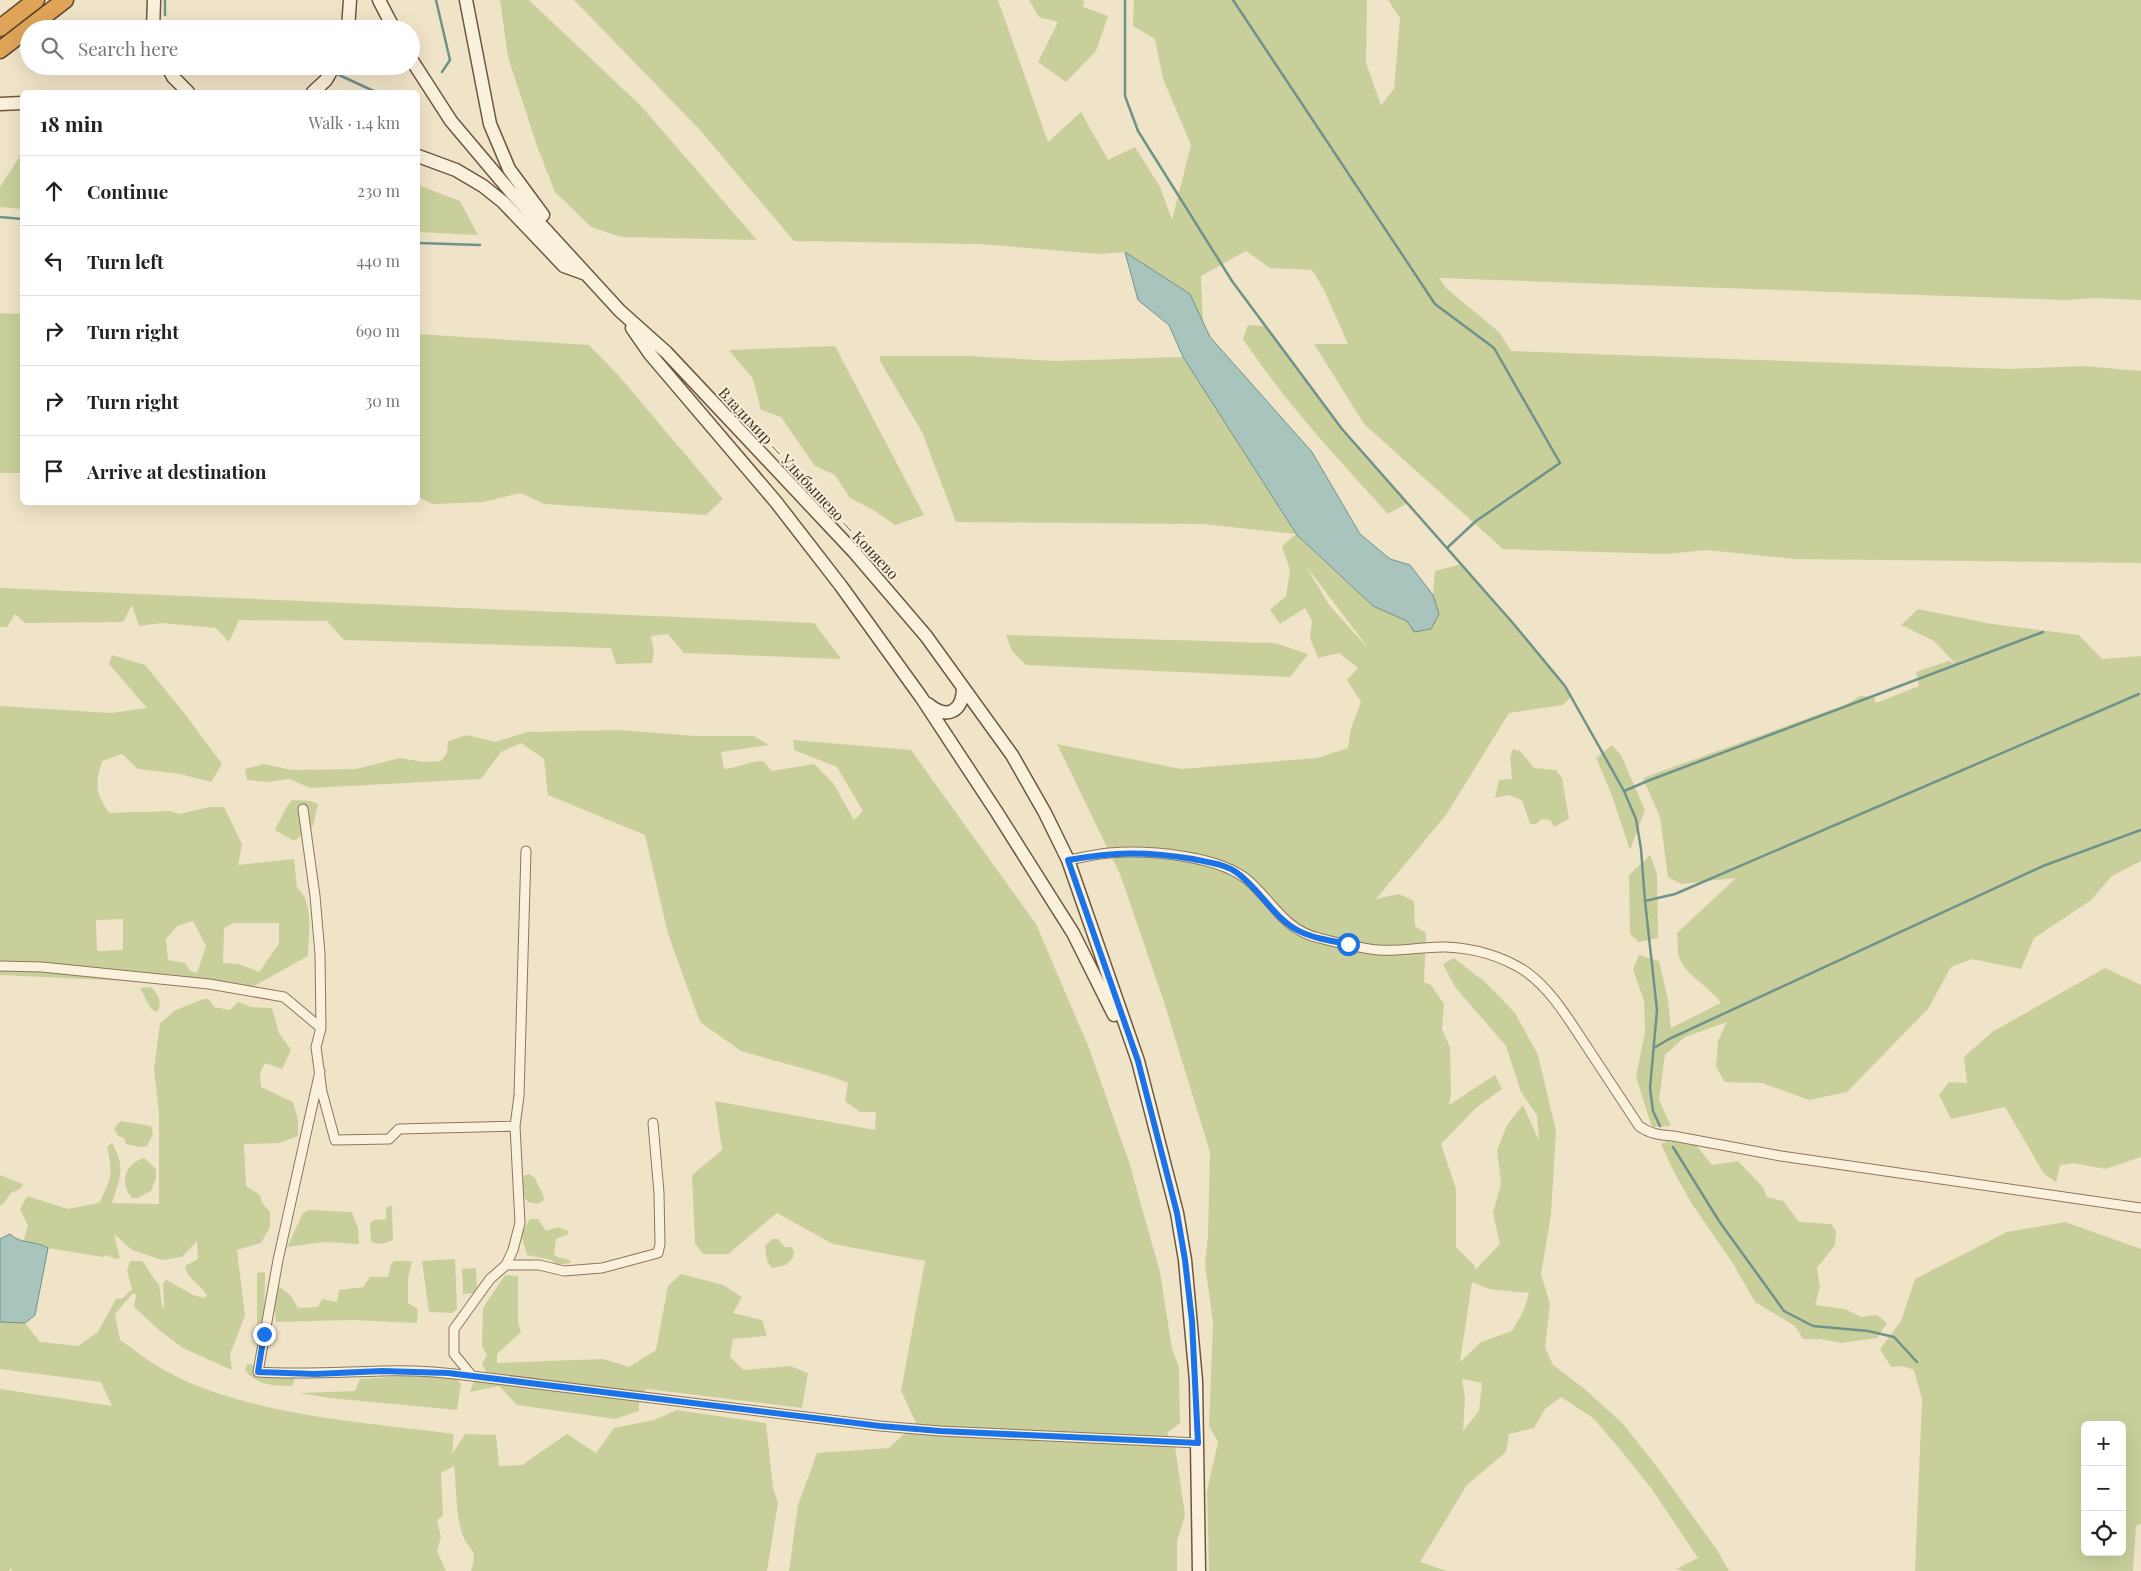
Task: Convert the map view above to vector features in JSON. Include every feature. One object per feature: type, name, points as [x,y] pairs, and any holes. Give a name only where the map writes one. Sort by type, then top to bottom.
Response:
[{"type":"highway","points":[[0,28],[36,0]]},
{"type":"highway","points":[[40,20],[66,0]]},
{"type":"highway","points":[[0,50],[20,35]]},
{"type":"main road","points":[[153,20],[154,0]]},
{"type":"main road","points":[[349,20],[350,0]]},
{"type":"main road","points":[[379,0],[389,20]]},
{"type":"main road","points":[[466,0],[490,124],[509,169],[588,275]]},
{"type":"main road","name":"Владимир — Улыбышево — Коняево","points":[[420,73],[451,120],[510,191],[620,311],[666,352],[855,553],[926,636],[1012,755],[1045,813],[1068,860],[1138,1061],[1177,1213],[1185,1260],[1196,1381],[1199,1567]]},
{"type":"main road","points":[[172,75],[186,90]]},
{"type":"main road","points":[[315,90],[329,75]]},
{"type":"main road","points":[[0,104],[20,103]]},
{"type":"main road","points":[[420,157],[456,170],[483,186],[503,202],[564,266],[588,275]]},
{"type":"main road","name":"Владимир — Улыбышево — Коняево","points":[[620,311],[650,354],[776,502],[841,586],[921,697],[1073,933],[1111,1007],[1151,1111]]},
{"type":"main road","name":"Владимир — Улыбышево — Коняево","points":[[921,697],[937,711],[948,713],[958,708],[963,697],[963,688]]},
{"type":"street","points":[[303,809],[320,954],[320,1028],[316,1047],[322,1092],[335,1140],[389,1139],[399,1129],[516,1126]]},
{"type":"street","points":[[472,1376],[454,1354],[454,1329],[490,1279],[506,1266],[513,1250],[520,1223],[516,1126],[526,851]]},
{"type":"street","points":[[1068,860],[1108,853],[1154,853],[1210,862],[1234,870],[1250,882],[1278,914],[1296,929],[1318,938],[1378,950],[1412,951],[1445,947],[1474,950],[1499,958],[1525,971],[1546,990],[1567,1017],[1639,1126],[1646,1131],[1781,1156],[2141,1208]]},
{"type":"street","points":[[0,966],[42,967],[209,984],[284,997],[320,1028]]},
{"type":"street","points":[[320,1071],[278,1260],[258,1372],[315,1374],[418,1371],[898,1427],[1198,1443]]},
{"type":"street","points":[[506,1266],[539,1264],[564,1271],[602,1268],[658,1253],[660,1244],[659,1193],[654,1123]]},
{"type":"green space","points":[[500,0],[529,0],[642,107],[757,240],[621,237],[591,227],[555,192],[537,146],[508,57]]},
{"type":"green space","points":[[574,0],[998,0],[1048,142],[1081,112],[1108,160],[1135,147],[1160,187],[1172,220],[1191,145],[1163,79],[1155,39],[1133,26],[1134,0],[1367,0],[1366,63],[1381,105],[1394,89],[1400,18],[1388,0],[2141,0],[2141,300],[2094,298],[2065,300],[1439,278],[1446,288],[1499,332],[1511,351],[2010,369],[2083,366],[2141,371],[2141,563],[1795,559],[1707,550],[1667,554],[1503,549],[1364,424],[1314,344],[1348,344],[1324,290],[1312,270],[1270,268],[1246,251],[1201,276],[1203,322],[1190,294],[1125,252],[1099,254],[980,244],[794,241],[699,129]]},
{"type":"green space","points":[[1029,0],[1084,0],[1083,7],[1108,16],[1096,51],[1066,82],[1038,62],[1058,22],[1039,17]]},
{"type":"green space","points":[[20,156],[20,209],[0,207],[0,187]]},
{"type":"green space","points":[[420,186],[460,201],[478,235],[420,232]]},
{"type":"green space","points":[[0,313],[20,314],[20,473],[0,473]]},
{"type":"green space","points":[[1248,325],[1265,326],[1342,429],[1408,503],[1388,514],[1350,472],[1276,385],[1243,339]]},
{"type":"green space","points":[[420,334],[589,345],[619,376],[723,499],[706,515],[544,504],[521,493],[483,502],[433,504],[420,498]]},
{"type":"green space","points":[[835,346],[924,515],[895,525],[875,511],[850,498],[835,475],[815,466],[781,417],[761,410],[753,379],[729,350]]},
{"type":"green space","points":[[880,356],[968,356],[1056,361],[1183,357],[1297,535],[1373,606],[1407,621],[1438,614],[1433,595],[1435,571],[1462,564],[1565,686],[1571,697],[1563,705],[1509,713],[1446,815],[1376,899],[1399,894],[1414,901],[1415,926],[1426,933],[1424,982],[1431,985],[1444,1004],[1442,1029],[1450,1047],[1451,1093],[1449,1105],[1495,1075],[1502,1089],[1476,1108],[1441,1144],[1456,1189],[1456,1247],[1475,1266],[1475,1270],[1500,1244],[1493,1213],[1501,1184],[1497,1150],[1507,1125],[1523,1105],[1539,1141],[1537,1115],[1521,1092],[1506,1046],[1455,987],[1443,964],[1454,958],[1485,982],[1515,1013],[1538,1055],[1556,1131],[1551,1215],[1541,1274],[1550,1304],[1545,1347],[1553,1365],[1586,1390],[1624,1425],[1661,1472],[1717,1550],[1729,1571],[1684,1571],[1676,1569],[1698,1558],[1651,1488],[1619,1448],[1593,1418],[1561,1397],[1545,1409],[1534,1428],[1509,1434],[1506,1452],[1467,1485],[1420,1562],[1447,1571],[1209,1571],[1207,1491],[1218,1442],[1209,1426],[1213,1323],[1205,1264],[1208,1235],[1210,1152],[1164,1002],[1120,874],[1057,744],[1181,769],[1317,758],[1348,748],[1351,728],[1361,702],[1347,680],[1358,668],[1339,653],[1318,658],[1310,638],[1312,621],[1305,608],[1280,624],[1270,610],[1286,596],[1290,570],[1282,546],[1296,534],[1202,524],[956,522],[922,432],[880,361]],"holes":[[[1306,566],[1366,645],[1366,646],[1329,605]],[[1472,1282],[1489,1289],[1529,1293],[1524,1310],[1512,1331],[1481,1342],[1460,1362]],[[1462,1379],[1482,1383],[1479,1411],[1463,1431],[1465,1398]]]},
{"type":"green space","points":[[0,588],[814,623],[841,659],[684,653],[668,634],[651,636],[654,652],[652,663],[616,664],[611,648],[344,640],[327,621],[239,620],[229,642],[216,628],[162,623],[139,626],[132,605],[123,622],[25,623],[15,614],[7,627],[0,627]]},
{"type":"green space","points":[[1918,609],[1992,624],[2079,635],[2102,659],[2141,656],[2141,861],[2112,876],[2090,901],[2034,938],[2021,969],[1972,959],[1951,967],[1928,1009],[1847,1092],[1809,1100],[1762,1083],[1725,1082],[1716,1067],[1718,1041],[1727,1022],[1685,1037],[1665,1055],[1659,1100],[1671,1126],[1652,1127],[1636,1077],[1645,1032],[1644,1001],[1633,969],[1639,955],[1659,961],[1668,1000],[1671,1028],[1721,1003],[1682,963],[1678,954],[1677,933],[1736,878],[1681,884],[1668,877],[1660,817],[1643,778],[1847,704],[1860,696],[1874,697],[1876,703],[1919,686],[1916,672],[1948,661],[1955,663],[1934,641],[1901,625]]},
{"type":"green space","points":[[1006,635],[1275,643],[1308,654],[1290,677],[1026,665],[1012,651]]},
{"type":"green space","points":[[112,655],[145,665],[222,764],[211,782],[180,774],[138,769],[122,754],[102,761],[97,783],[101,799],[109,813],[170,811],[180,814],[209,807],[224,807],[242,844],[238,865],[294,859],[297,888],[303,894],[308,910],[308,956],[252,987],[0,975],[0,706],[111,713],[147,708],[109,664]],"holes":[[[123,919],[123,950],[97,951],[96,920]],[[193,921],[206,946],[197,973],[190,971],[185,963],[168,960],[166,939],[177,926]],[[234,923],[279,923],[279,944],[259,972],[239,964],[223,963],[224,928]]]},
{"type":"green space","points":[[618,730],[696,736],[754,736],[769,745],[721,752],[724,769],[763,761],[772,771],[814,764],[833,783],[854,820],[863,811],[837,767],[794,750],[793,740],[911,750],[1036,924],[1089,1048],[1129,1162],[1160,1272],[1172,1349],[1179,1367],[1180,1423],[1167,1433],[1175,1446],[1185,1515],[1177,1541],[1177,1571],[789,1571],[798,1505],[817,1453],[889,1448],[916,1423],[901,1391],[925,1261],[833,1244],[777,1213],[728,1254],[703,1254],[695,1243],[692,1175],[722,1150],[715,1101],[875,1130],[876,1112],[860,1112],[845,1101],[848,1083],[830,1076],[741,1051],[700,1022],[668,934],[645,835],[548,795],[544,759],[521,743],[501,752],[481,779],[310,788],[289,779],[266,782],[247,780],[245,769],[264,764],[292,770],[356,769],[400,758],[424,762],[441,761],[447,753],[448,741],[467,735],[495,742],[527,732]]},
{"type":"green space","points":[[1612,745],[1621,755],[1645,810],[1630,850],[1611,793],[1596,758]]},
{"type":"green space","points":[[1513,749],[1520,751],[1534,768],[1556,770],[1562,778],[1569,819],[1554,827],[1550,820],[1542,819],[1536,824],[1530,824],[1522,800],[1509,795],[1495,798],[1499,780],[1512,779],[1510,757]]},
{"type":"green space","points":[[292,800],[311,801],[318,804],[313,826],[294,841],[275,830]]},
{"type":"green space","points":[[1650,855],[1657,874],[1658,938],[1639,942],[1630,934],[1629,875]]},
{"type":"green space","points":[[2105,968],[2141,985],[2141,1157],[2105,1169],[2073,1163],[2060,1165],[2056,1182],[2044,1174],[2005,1107],[1951,1119],[1939,1095],[1949,1082],[1967,1083],[1964,1057],[1992,1032]]},
{"type":"green space","points":[[151,987],[159,998],[160,1005],[157,1012],[151,1009],[140,988]]},
{"type":"green space","points":[[203,999],[209,999],[214,1007],[230,1010],[238,1002],[251,1007],[272,1008],[279,1033],[291,1050],[282,1069],[265,1063],[260,1073],[261,1087],[293,1102],[298,1120],[298,1136],[279,1143],[244,1144],[246,1186],[260,1195],[262,1203],[270,1212],[270,1227],[261,1243],[237,1250],[245,1316],[230,1354],[232,1370],[183,1348],[159,1330],[134,1307],[136,1295],[133,1293],[115,1314],[120,1340],[164,1370],[196,1385],[230,1397],[267,1407],[305,1414],[454,1434],[452,1454],[465,1434],[496,1435],[499,1466],[522,1465],[567,1434],[596,1453],[614,1428],[654,1420],[677,1410],[766,1423],[773,1488],[778,1503],[767,1571],[471,1571],[474,1554],[465,1541],[460,1527],[454,1466],[441,1473],[443,1515],[437,1521],[441,1537],[437,1551],[446,1571],[12,1571],[11,1568],[9,1571],[0,1571],[0,1389],[112,1406],[101,1382],[0,1369],[0,1322],[25,1323],[40,1342],[78,1346],[98,1332],[116,1299],[123,1298],[132,1289],[127,1271],[130,1261],[142,1261],[159,1284],[162,1306],[164,1308],[163,1283],[167,1280],[193,1295],[204,1298],[207,1296],[186,1271],[185,1266],[198,1259],[197,1241],[182,1257],[162,1260],[132,1250],[114,1234],[120,1258],[115,1259],[106,1255],[103,1257],[48,1248],[40,1243],[23,1242],[28,1226],[20,1209],[27,1196],[68,1209],[99,1203],[109,1181],[111,1170],[107,1147],[112,1143],[119,1159],[120,1173],[112,1203],[159,1204],[159,1113],[154,1070],[160,1023],[176,1010]]},
{"type":"green space","points":[[121,1121],[151,1126],[153,1134],[147,1146],[139,1147],[126,1144],[124,1138],[118,1136],[114,1128]]},
{"type":"green space","points":[[1667,1141],[1696,1145],[1712,1165],[1738,1161],[1763,1187],[1767,1197],[1783,1201],[1799,1222],[1831,1224],[1836,1231],[1835,1245],[1817,1268],[1820,1287],[1815,1305],[1845,1309],[1861,1317],[1877,1315],[1887,1323],[1877,1338],[1841,1343],[1820,1339],[1803,1339],[1795,1326],[1755,1302],[1734,1265],[1692,1204],[1674,1172],[1661,1144]]},
{"type":"green space","points":[[144,1158],[156,1169],[156,1178],[151,1191],[138,1198],[132,1198],[126,1186],[126,1174],[132,1164]]},
{"type":"green space","points":[[529,1174],[536,1179],[543,1194],[544,1200],[538,1204],[528,1202],[523,1193],[522,1184],[524,1176]]},
{"type":"green space","points":[[0,1175],[23,1184],[20,1189],[11,1193],[2,1205],[0,1205]]},
{"type":"green space","points":[[392,1206],[393,1240],[382,1244],[371,1242],[370,1224],[373,1220],[386,1219],[386,1207]]},
{"type":"green space","points":[[309,1210],[352,1212],[358,1228],[359,1244],[324,1242],[287,1247],[303,1213]]},
{"type":"green space","points":[[530,1219],[538,1219],[546,1231],[558,1227],[568,1231],[568,1234],[556,1239],[554,1254],[557,1257],[570,1260],[570,1263],[558,1265],[551,1260],[527,1255],[521,1234]]},
{"type":"green space","points":[[2065,1222],[2141,1249],[2141,1524],[2136,1526],[2133,1571],[1915,1571],[1922,1399],[1914,1370],[1903,1366],[1891,1367],[1880,1349],[1901,1321],[1915,1279],[2007,1232]]},
{"type":"green space","points":[[772,1239],[778,1239],[785,1247],[791,1247],[794,1251],[793,1258],[786,1265],[772,1268],[767,1261],[765,1246]]},
{"type":"green space","points":[[455,1259],[457,1309],[452,1313],[429,1312],[422,1261]]},
{"type":"green space","points":[[394,1261],[412,1261],[408,1279],[408,1303],[418,1309],[417,1323],[351,1320],[276,1322],[273,1286],[279,1286],[291,1296],[298,1308],[318,1307],[322,1299],[337,1302],[339,1290],[363,1287],[370,1277],[388,1277],[391,1264]]},
{"type":"green space","points":[[476,1268],[477,1293],[463,1294],[462,1269]]},
{"type":"green space","points":[[265,1272],[264,1324],[257,1325],[257,1273]]},
{"type":"green space","points":[[681,1274],[723,1285],[742,1297],[733,1313],[762,1320],[767,1336],[733,1339],[730,1357],[744,1370],[790,1366],[808,1373],[802,1408],[647,1389],[639,1401],[639,1411],[615,1419],[517,1405],[499,1386],[470,1392],[474,1381],[487,1374],[482,1363],[487,1355],[482,1346],[483,1308],[505,1275],[518,1276],[518,1322],[521,1332],[497,1354],[497,1363],[603,1359],[629,1367],[656,1350],[668,1286]]},
{"type":"green space","points":[[247,1364],[257,1365],[257,1378],[295,1378],[292,1386],[260,1382],[245,1370]]},
{"type":"green space","points":[[449,1370],[461,1384],[457,1410],[330,1398],[299,1393],[355,1391],[360,1379],[421,1375]]},
{"type":"water","points":[[1125,252],[1190,294],[1210,337],[1312,452],[1360,534],[1390,559],[1410,565],[1433,595],[1439,614],[1431,629],[1414,632],[1407,621],[1373,606],[1297,535],[1183,357],[1169,325],[1138,300]]},
{"type":"water","points":[[10,1234],[19,1240],[48,1248],[35,1315],[25,1323],[0,1322],[0,1239]]},
{"type":"waterway","points":[[165,0],[165,15]]},
{"type":"waterway","points":[[436,0],[450,60],[442,72]]},
{"type":"waterway","points":[[1125,0],[1125,96],[1138,131],[1232,281],[1342,429],[1512,622],[1565,686],[1624,791],[1636,819],[1641,849],[1657,1010],[1650,1088],[1653,1111],[1660,1126]]},
{"type":"waterway","points":[[1233,0],[1435,304],[1494,348],[1560,463],[1476,521],[1447,548]]},
{"type":"waterway","points":[[339,75],[372,90]]},
{"type":"waterway","points":[[0,217],[20,219]]},
{"type":"waterway","points":[[420,243],[480,245]]},
{"type":"waterway","points":[[1624,791],[2043,632]]},
{"type":"waterway","points":[[1645,901],[1675,894],[2139,694]]},
{"type":"waterway","points":[[1654,1048],[1669,1039],[2043,866],[2141,830]]},
{"type":"waterway","points":[[1673,1147],[1719,1221],[1784,1311],[1813,1326],[1868,1331],[1894,1337],[1917,1362]]},
{"type":"route","points":[[264,1334],[258,1372],[315,1374],[418,1371],[448,1373],[880,1426],[940,1431],[1198,1443],[1192,1321],[1185,1260],[1166,1162],[1138,1061],[1068,860],[1108,853],[1154,853],[1210,862],[1234,870],[1250,882],[1278,914],[1296,929],[1318,938],[1348,944]]}]
